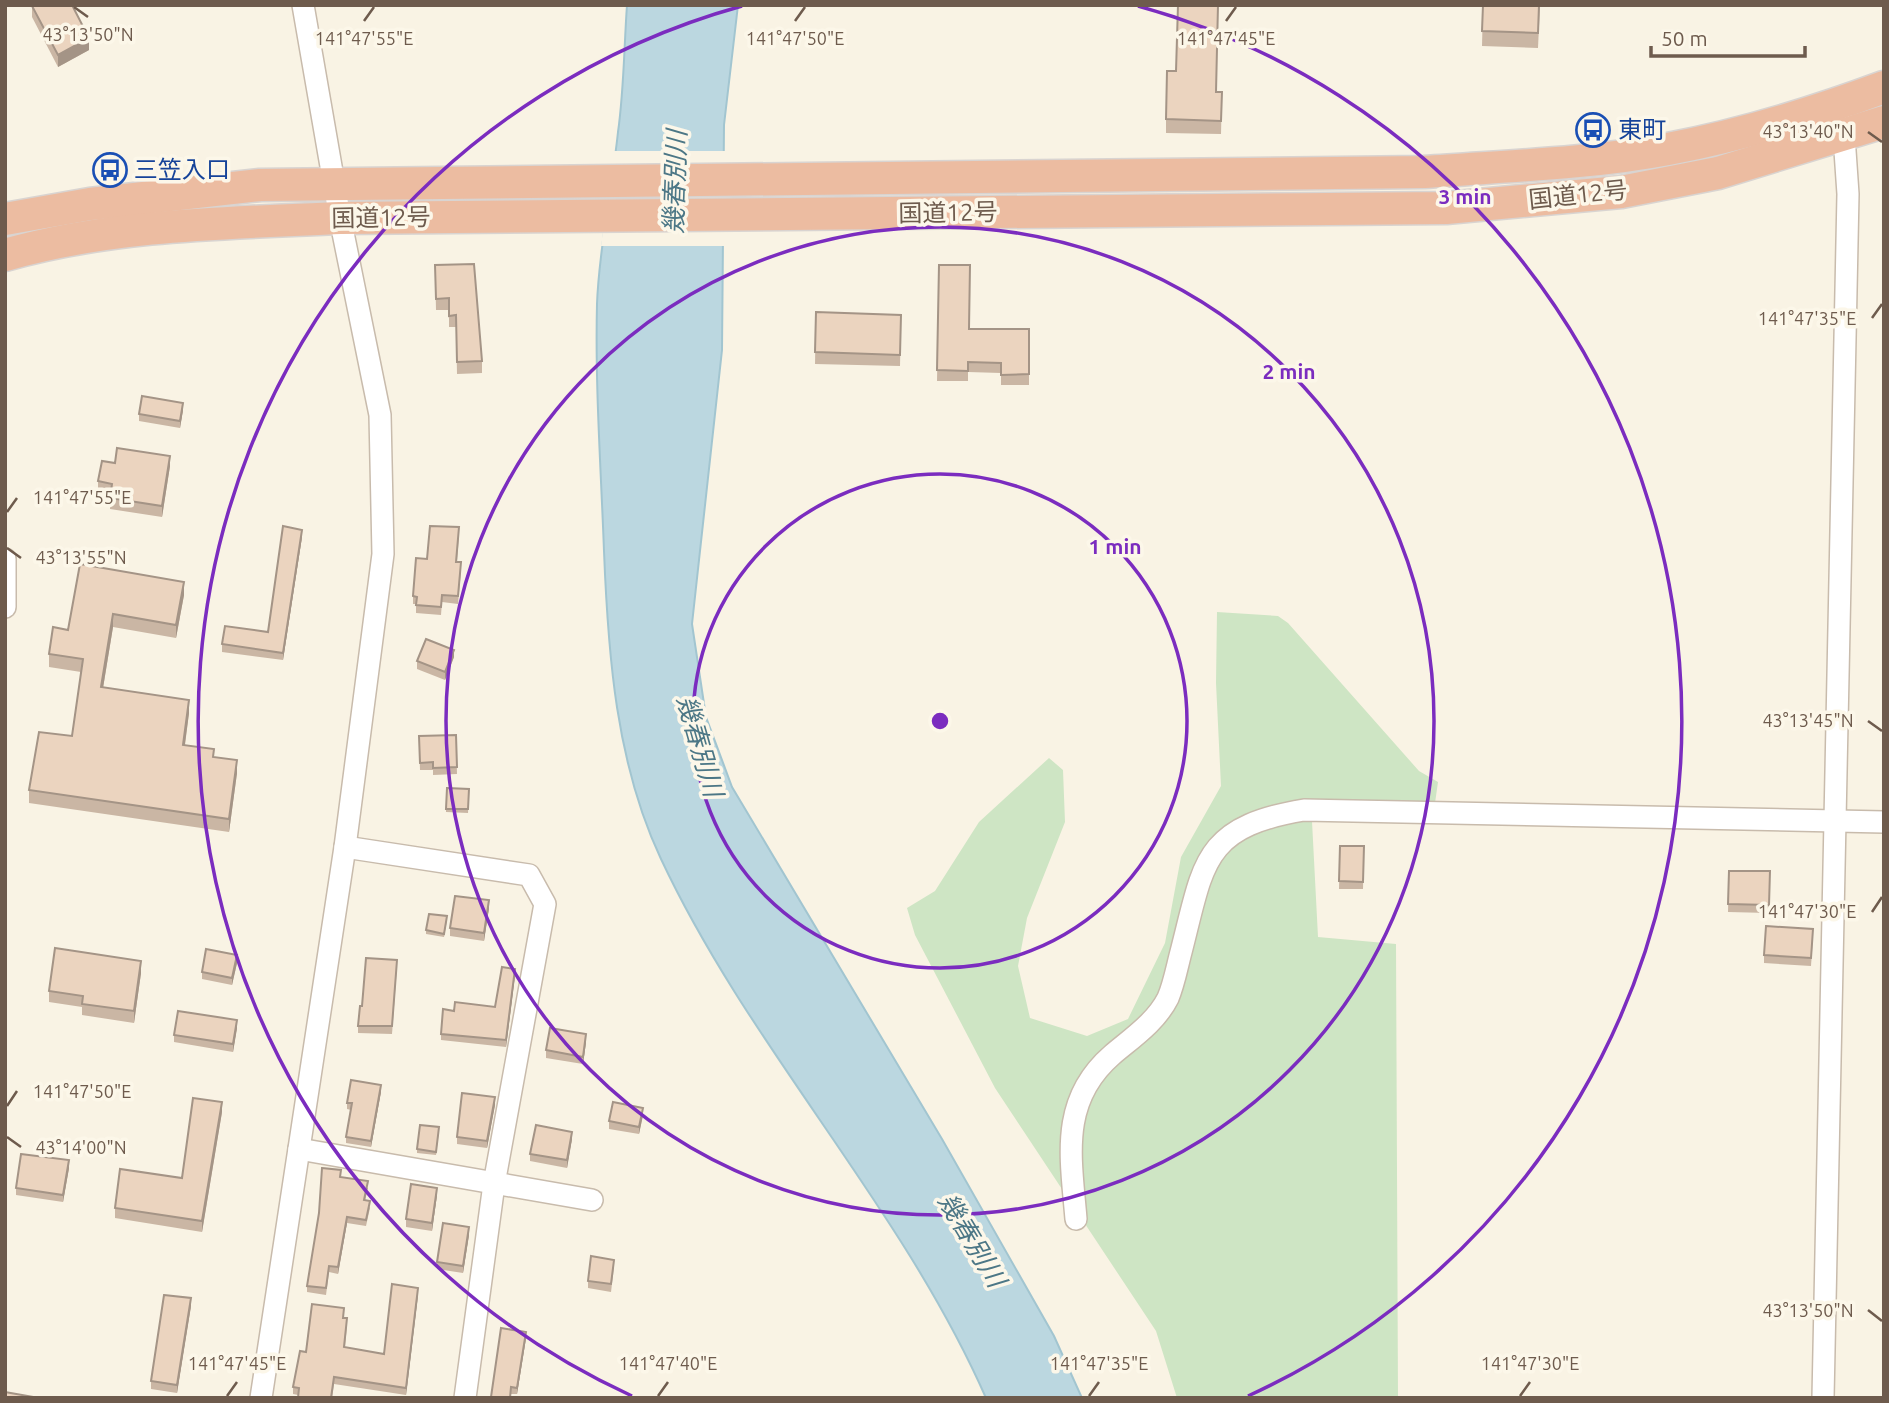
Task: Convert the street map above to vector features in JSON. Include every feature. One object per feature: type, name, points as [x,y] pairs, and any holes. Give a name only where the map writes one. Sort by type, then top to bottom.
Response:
[{"type":"highway","name":"国道12号","points":[[5,219],[90,204],[260,185],[1424,172],[1550,163],[1666,149],[1754,129],[1842,103],[1884,87]]},
{"type":"highway","name":"国道12号","points":[[5,255],[106,236],[194,225],[340,218],[1459,207],[1621,192],[1718,173],[1884,122]]},
{"type":"street","points":[[261,1398],[345,847],[383,555],[380,415],[340,218],[303,5]]},
{"type":"street","points":[[1823,1398],[1847,208],[1842,103]]},
{"type":"street","points":[[5,559],[5,607]]},
{"type":"street","points":[[1076,1219],[1070,1136],[1084,1093],[1109,1057],[1147,1025],[1166,1001],[1202,871],[1222,843],[1252,821],[1304,810],[1884,822]]},
{"type":"street","points":[[345,847],[529,875],[545,904],[494,1184],[465,1398]]},
{"type":"street","points":[[299,1149],[592,1200]]},
{"type":"green space","points":[[1217,612],[1278,616],[1288,623],[1419,771],[1438,782],[1435,803],[1311,802],[1318,937],[1396,944],[1398,1398],[1177,1398],[1156,1331],[995,1088],[915,935],[907,908],[935,891],[979,822],[1049,758],[1063,770],[1065,822],[1027,918],[1018,966],[1030,1018],[1087,1036],[1128,1019],[1165,943],[1181,857],[1221,786],[1216,683]]},
{"type":"water","name":"幾春別川","points":[[627,5],[738,5],[724,125],[722,350],[692,624],[706,717],[732,787],[942,1139],[1054,1336],[1082,1398],[986,1398],[951,1327],[912,1259],[737,996],[697,929],[646,823],[624,747],[612,669],[597,366],[598,283],[620,116]]},
{"type":"pier","points":[[613,151],[727,151],[727,246],[601,246]]},
{"type":"building","points":[[33,5],[72,5],[89,38],[58,55]]},
{"type":"building","points":[[1178,5],[1218,5],[1216,92],[1222,92],[1221,121],[1166,119],[1167,71],[1176,71]]},
{"type":"building","points":[[1483,5],[1539,5],[1538,33],[1482,31]]},
{"type":"building","points":[[474,264],[482,361],[457,362],[456,315],[449,316],[449,298],[436,299],[435,265]]},
{"type":"building","points":[[939,265],[970,265],[969,329],[1029,329],[1029,374],[1001,375],[1001,363],[968,362],[968,371],[937,370]]},
{"type":"building","points":[[816,312],[901,315],[900,355],[815,352]]},
{"type":"building","points":[[142,396],[183,403],[180,421],[139,414]]},
{"type":"building","points":[[117,448],[170,456],[162,506],[110,498],[112,484],[98,481],[102,461],[115,463]]},
{"type":"building","points":[[283,526],[302,530],[283,653],[222,644],[225,626],[268,632]]},
{"type":"building","points":[[430,526],[459,527],[456,562],[461,562],[458,596],[442,595],[441,607],[416,605],[417,597],[413,596],[416,558],[427,559]]},
{"type":"building","points":[[80,564],[184,582],[176,625],[113,614],[101,687],[189,700],[183,745],[214,749],[213,757],[237,760],[229,819],[29,790],[39,732],[72,736],[83,659],[49,654],[53,627],[68,630]]},
{"type":"building","points":[[426,639],[454,650],[445,672],[417,661]]},
{"type":"building","points":[[456,735],[457,767],[433,768],[433,762],[420,763],[419,736]]},
{"type":"building","points":[[447,788],[469,789],[468,809],[446,809]]},
{"type":"building","points":[[1340,846],[1364,846],[1363,882],[1339,881]]},
{"type":"building","points":[[1729,871],[1770,871],[1769,905],[1728,904]]},
{"type":"building","points":[[455,896],[489,900],[484,933],[450,928]]},
{"type":"building","points":[[429,914],[447,916],[444,934],[426,930]]},
{"type":"building","points":[[1766,926],[1813,929],[1811,958],[1764,955]]},
{"type":"building","points":[[55,948],[141,961],[134,1011],[82,1004],[83,996],[49,991]]},
{"type":"building","points":[[206,949],[237,955],[232,978],[202,972]]},
{"type":"building","points":[[366,958],[397,960],[392,1026],[358,1026]]},
{"type":"building","points":[[502,967],[515,969],[506,1040],[441,1034],[443,1009],[454,1011],[455,1002],[495,1007]]},
{"type":"building","points":[[178,1011],[237,1020],[233,1044],[174,1035]]},
{"type":"building","points":[[550,1028],[586,1034],[583,1057],[546,1050]]},
{"type":"building","points":[[351,1080],[381,1085],[371,1141],[346,1137],[352,1103],[347,1103]]},
{"type":"building","points":[[462,1093],[495,1097],[487,1141],[457,1137]]},
{"type":"building","points":[[193,1098],[222,1102],[202,1221],[115,1208],[120,1169],[182,1178]]},
{"type":"building","points":[[613,1102],[643,1108],[639,1127],[609,1121]]},
{"type":"building","points":[[420,1125],[439,1127],[436,1152],[417,1149]]},
{"type":"building","points":[[536,1125],[572,1132],[567,1160],[530,1154]]},
{"type":"building","points":[[21,1154],[69,1160],[63,1195],[16,1188]]},
{"type":"building","points":[[322,1168],[341,1170],[340,1177],[368,1181],[364,1200],[370,1201],[366,1220],[347,1217],[338,1267],[329,1266],[326,1288],[307,1286],[319,1213]]},
{"type":"building","points":[[411,1184],[437,1188],[432,1223],[406,1219]]},
{"type":"building","points":[[443,1223],[469,1227],[463,1266],[437,1262]]},
{"type":"building","points":[[591,1256],[614,1260],[611,1284],[588,1281]]},
{"type":"building","points":[[392,1284],[418,1288],[406,1388],[334,1377],[331,1398],[298,1398],[299,1388],[293,1387],[300,1351],[306,1352],[312,1304],[344,1308],[343,1318],[347,1318],[344,1347],[384,1354]]},
{"type":"building","points":[[164,1295],[191,1298],[177,1385],[151,1381]]},
{"type":"building","points":[[501,1328],[526,1332],[517,1388],[511,1387],[510,1398],[491,1397]]},
{"type":"building","points":[[5,1392],[39,1398],[5,1398]]},
{"type":"place","name":"東町","points":[[1593,130]]},
{"type":"place","name":"三笠入口","points":[[110,170]]}]
